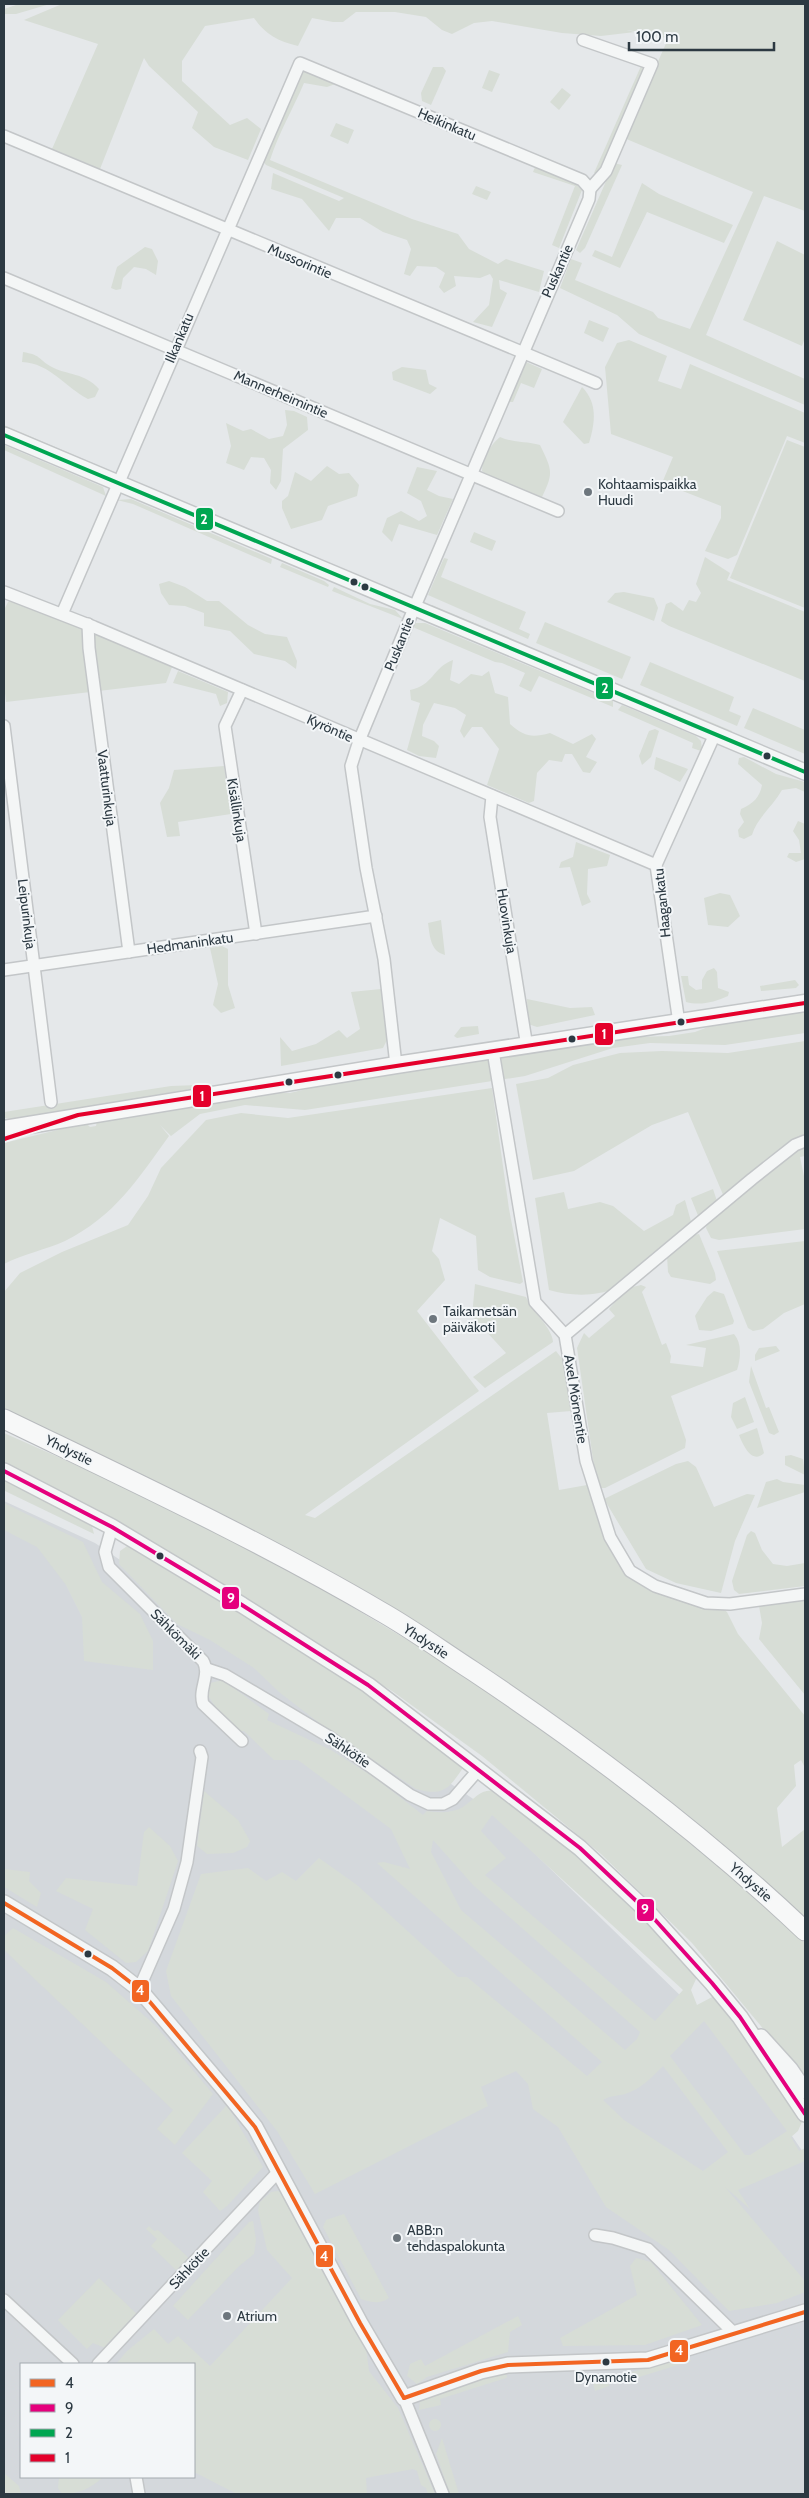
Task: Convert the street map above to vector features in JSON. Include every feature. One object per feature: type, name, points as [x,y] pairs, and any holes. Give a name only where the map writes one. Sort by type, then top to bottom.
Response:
[{"type":"highway","name":"Yhdystie","points":[[4,1419],[206,1517],[381,1611],[556,1726],[686,1826],[769,1896],[805,1931]]},
{"type":"main road","points":[[4,1129],[396,1065],[805,1003]]},
{"type":"main road","points":[[4,1139],[78,1116]]},
{"type":"street","points":[[583,40],[652,64],[606,171],[590,189]]},
{"type":"street","name":"Heikinkatu","points":[[300,63],[582,180],[590,189]]},
{"type":"street","name":"Ilkankatu","points":[[62,614],[119,484],[174,349],[300,63]]},
{"type":"street","name":"Mussorintie","points":[[4,136],[596,383]]},
{"type":"street","name":"Puskantie","points":[[396,1065],[384,959],[366,868],[351,766],[359,741],[521,353],[589,199],[590,189]]},
{"type":"street","name":"Mannerheimintie","points":[[4,278],[558,510]]},
{"type":"street","points":[[4,435],[805,772]]},
{"type":"street","name":"Kyröntie","points":[[4,592],[88,624],[359,741],[656,865]]},
{"type":"street","name":"Vaatturinkuja","points":[[88,624],[89,648],[129,952]]},
{"type":"street","name":"Kisällinkuja","points":[[242,690],[224,726],[256,934]]},
{"type":"street","name":"Leipurinkuja","points":[[4,726],[51,1102]]},
{"type":"street","name":"Haagankatu","points":[[679,1023],[656,865],[715,734]]},
{"type":"street","name":"Huovinkuja","points":[[492,796],[490,817],[527,1046]]},
{"type":"street","name":"Hedmaninkatu","points":[[4,970],[376,916]]},
{"type":"street","name":"Axel Mörnentie","points":[[493,1051],[534,1302],[565,1335],[586,1461],[610,1537],[630,1571],[655,1586],[706,1603],[730,1604],[805,1594]]},
{"type":"street","points":[[565,1335],[752,1179],[796,1145],[805,1141]]},
{"type":"street","points":[[4,1471],[112,1527],[242,1605],[368,1685],[480,1769],[580,1848],[648,1912],[740,2017],[777,2054],[805,2091]]},
{"type":"street","name":"Sähkömäki","points":[[112,1527],[105,1552],[110,1567],[203,1661],[207,1669],[201,1695],[203,1704],[242,1741]]},
{"type":"street","name":"Sähkötie","points":[[207,1669],[225,1675],[328,1736],[410,1795],[428,1804],[443,1804],[453,1799],[480,1769]]},
{"type":"street","points":[[139,1989],[174,1909],[187,1862],[202,1757],[200,1752]]},
{"type":"street","points":[[4,1903],[104,1962],[139,1989],[255,2127],[360,2323],[404,2398],[443,2494]]},
{"type":"street","points":[[740,2017],[805,2114]]},
{"type":"street","name":"Sähkötie","points":[[99,2363],[279,2171]]},
{"type":"street","points":[[595,2235],[613,2238],[648,2249],[735,2334]]},
{"type":"street","points":[[4,2300],[72,2363]]},
{"type":"street","points":[[404,2398],[474,2374],[508,2365],[648,2360],[805,2312]]},
{"type":"street","points":[[136,2478],[139,2494]]},
{"type":"shaded area","points":[[19,4],[50,4],[16,14],[4,14],[4,9]]},
{"type":"shaded area","points":[[62,4],[805,4],[805,211],[764,196],[706,335],[805,379],[805,405],[639,334],[617,315],[560,288],[571,259],[582,263],[575,280],[653,312],[658,318],[690,329],[753,192],[624,138],[668,39],[650,33],[626,30],[635,32],[601,36],[562,33],[492,21],[474,23],[452,34],[442,30],[426,17],[395,12],[356,12],[343,22],[312,18],[298,46],[273,36],[263,29],[254,18],[205,26],[182,61],[182,81],[230,125],[247,118],[261,129],[248,160],[214,147],[192,128],[198,112],[149,66],[144,58],[100,169],[52,149],[98,44],[24,20]]},
{"type":"shaded area","points":[[641,66],[645,71],[600,174],[594,173]]},
{"type":"shaded area","points":[[433,67],[443,67],[446,71],[431,105],[422,101],[421,93]]},
{"type":"shaded area","points":[[489,70],[500,74],[492,92],[482,88]]},
{"type":"shaded area","points":[[304,71],[338,83],[327,87],[304,83],[270,160],[412,219],[458,234],[469,249],[498,264],[506,259],[544,271],[539,292],[499,280],[500,289],[507,293],[492,327],[473,322],[489,305],[493,279],[490,274],[480,278],[454,276],[456,286],[444,293],[439,287],[445,273],[436,267],[417,266],[410,276],[404,274],[411,249],[407,240],[383,232],[360,218],[336,218],[329,231],[302,199],[271,189],[273,173],[339,201],[344,198],[266,165],[262,160],[298,76]]},
{"type":"shaded area","points":[[562,88],[571,95],[559,110],[550,102]]},
{"type":"shaded area","points":[[336,123],[354,130],[348,144],[330,136]]},
{"type":"shaded area","points":[[614,163],[622,165],[585,248],[580,253],[576,250]]},
{"type":"shaded area","points":[[536,165],[572,180],[582,190],[559,248],[552,245],[575,186],[533,172]]},
{"type":"shaded area","points":[[642,183],[659,194],[733,225],[724,243],[647,212],[620,268],[592,256],[595,250],[612,257]]},
{"type":"shaded area","points":[[476,186],[491,192],[487,200],[472,194]]},
{"type":"shaded area","points":[[777,241],[805,255],[805,338],[802,346],[743,320]]},
{"type":"shaded area","points":[[145,247],[152,249],[158,261],[156,275],[146,269],[134,267],[123,278],[121,289],[111,288],[117,267]]},
{"type":"shaded area","points":[[589,320],[609,328],[603,342],[584,333]]},
{"type":"shaded area","points":[[629,340],[667,356],[658,381],[681,389],[690,364],[805,413],[805,443],[787,436],[737,555],[728,559],[705,551],[721,518],[721,506],[662,483],[673,457],[611,434],[605,367],[617,343]]},
{"type":"shaded area","points":[[23,352],[36,356],[50,366],[88,380],[99,389],[95,397],[88,399],[49,371],[32,363],[22,362]]},
{"type":"shaded area","points":[[526,362],[542,369],[534,388],[521,383],[513,402],[509,402]]},
{"type":"shaded area","points":[[402,367],[426,370],[429,384],[437,388],[430,394],[393,380],[392,372]]},
{"type":"shaded area","points":[[582,387],[591,400],[594,414],[589,443],[584,444],[563,422]]},
{"type":"shaded area","points":[[285,410],[294,411],[307,417],[308,430],[283,449],[281,481],[276,490],[270,483],[271,470],[264,458],[251,457],[244,470],[226,463],[231,446],[226,423],[243,431],[251,429],[269,439],[283,436],[287,425]]},
{"type":"shaded area","points":[[4,425],[116,473],[112,475],[4,429]]},
{"type":"shaded area","points":[[500,437],[540,445],[550,471],[542,497],[490,478],[482,471],[488,452]]},
{"type":"shaded area","points":[[787,440],[805,447],[805,608],[730,578]]},
{"type":"shaded area","points":[[4,445],[103,487],[106,496],[4,450]]},
{"type":"shaded area","points":[[327,466],[339,474],[349,473],[359,485],[357,496],[328,506],[322,520],[291,529],[282,508],[282,501],[288,496],[295,472],[311,481]]},
{"type":"shaded area","points":[[417,467],[437,471],[427,490],[439,496],[453,499],[437,535],[399,524],[392,542],[382,532],[387,518],[401,511],[419,521],[427,516],[421,501],[407,493]]},
{"type":"shaded area","points":[[130,479],[323,560],[323,562],[130,481]]},
{"type":"shaded area","points":[[131,499],[272,559],[271,564],[133,504],[117,500]]},
{"type":"shaded area","points":[[474,532],[496,541],[492,551],[470,542]]},
{"type":"shaded area","points":[[705,557],[730,573],[727,580],[805,612],[805,681],[669,626],[661,621],[666,604],[671,602],[683,611],[689,600],[696,602],[701,593],[696,584]]},
{"type":"shaded area","points":[[444,558],[448,559],[441,577],[526,612],[519,629],[530,634],[528,639],[428,595]]},
{"type":"shaded area","points":[[282,563],[324,581],[329,585],[328,587],[280,567]]},
{"type":"shaded area","points":[[169,581],[185,587],[207,601],[219,601],[248,625],[265,634],[287,637],[297,661],[296,669],[285,661],[254,654],[230,631],[204,626],[204,613],[185,606],[169,605],[161,593],[159,584]]},
{"type":"shaded area","points":[[334,587],[370,604],[395,610],[403,619],[332,591]]},
{"type":"shaded area","points":[[624,592],[654,598],[658,608],[654,621],[607,602],[615,593]]},
{"type":"shaded area","points":[[12,600],[77,625],[172,667],[166,683],[6,702],[4,685],[4,610],[8,602]]},
{"type":"shaded area","points":[[432,605],[527,645],[526,648],[431,608]]},
{"type":"shaded area","points":[[545,622],[631,657],[622,679],[536,643]]},
{"type":"shaded area","points":[[425,623],[613,701],[613,707],[539,676],[531,692],[519,686],[525,673],[415,628],[412,625]]},
{"type":"shaded area","points":[[453,660],[450,680],[459,684],[471,674],[482,676],[489,671],[495,693],[508,697],[510,724],[520,732],[533,736],[550,733],[573,744],[592,734],[596,739],[586,757],[597,762],[590,773],[583,772],[572,754],[565,754],[562,762],[549,760],[537,773],[534,801],[529,803],[487,785],[499,749],[482,727],[472,727],[464,738],[460,731],[466,715],[455,708],[434,703],[423,725],[422,736],[434,741],[439,746],[436,758],[419,756],[407,750],[420,703],[411,700],[410,690],[424,685],[441,667]]},
{"type":"shaded area","points":[[650,662],[734,697],[729,711],[741,716],[737,726],[640,685]]},
{"type":"shaded area","points":[[178,671],[228,692],[227,703],[220,706],[216,694],[173,683]]},
{"type":"shaded area","points":[[632,689],[732,731],[730,734],[635,694]]},
{"type":"shaded area","points":[[622,705],[696,736],[701,741],[701,751],[692,748],[693,743],[618,710]]},
{"type":"shaded area","points":[[753,708],[805,730],[805,754],[744,728]]},
{"type":"shaded area","points":[[655,729],[659,731],[651,757],[642,765],[639,756],[649,731]]},
{"type":"shaded area","points":[[656,757],[688,769],[680,782],[654,769]]},
{"type":"shaded area","points":[[744,757],[776,774],[805,782],[805,792],[796,788],[782,790],[761,818],[752,835],[744,839],[739,837],[738,830],[744,822],[740,814],[741,809],[755,800],[760,793],[762,785],[738,764],[739,758]]},
{"type":"shaded area","points":[[224,766],[231,814],[178,822],[180,836],[167,837],[160,803],[169,788],[174,770]]},
{"type":"shaded area","points":[[798,821],[805,824],[805,859],[796,862],[787,857],[789,853],[801,853],[799,840],[793,831]]},
{"type":"shaded area","points":[[576,842],[610,855],[607,866],[588,869],[587,894],[591,902],[582,906],[570,867],[559,868],[561,862],[573,857]]},
{"type":"shaded area","points":[[720,893],[730,895],[740,916],[728,927],[708,925],[704,898]]},
{"type":"shaded area","points":[[441,920],[445,955],[434,947],[430,938],[428,923]]},
{"type":"shaded area","points":[[222,946],[228,949],[228,985],[235,1008],[221,1013],[213,1005],[218,984],[210,948]]},
{"type":"shaded area","points":[[714,968],[717,972],[718,988],[729,992],[728,996],[707,1003],[686,1002],[681,976],[688,976],[689,985],[696,990],[702,989],[702,980],[707,971]]},
{"type":"shaded area","points":[[795,980],[799,985],[796,988],[761,991],[760,986]]},
{"type":"shaded area","points":[[381,989],[387,1040],[383,1048],[281,1066],[280,1037],[292,1051],[316,1044],[339,1030],[347,1038],[360,1029],[351,992]]},
{"type":"shaded area","points":[[527,999],[570,1008],[592,1007],[595,1015],[537,1027],[528,1024]]},
{"type":"shaded area","points":[[805,1011],[805,1033],[725,1045],[650,1043],[613,1048],[525,1076],[305,1110],[245,1105],[200,1114],[171,1136],[160,1125],[169,1136],[136,1182],[112,1208],[83,1231],[65,1241],[4,1264],[4,1143],[86,1123],[90,1127],[96,1126],[97,1121],[264,1093],[290,1093],[319,1086],[635,1037],[669,1036],[695,1032],[716,1024]]},
{"type":"shaded area","points":[[478,1026],[479,1034],[457,1038],[454,1036],[461,1027]]},
{"type":"shaded area","points":[[805,1041],[805,1135],[799,1136],[724,1197],[688,1112],[652,1125],[574,1171],[533,1180],[516,1084],[548,1078],[573,1065],[620,1053],[662,1051],[728,1053]]},
{"type":"shaded area","points":[[198,1085],[198,1088],[12,1119],[4,1118],[4,1112],[171,1086]]},
{"type":"shaded area","points":[[492,1088],[509,1209],[523,1282],[520,1284],[490,1277],[478,1270],[476,1236],[440,1218],[432,1251],[439,1259],[445,1280],[417,1311],[479,1391],[305,1515],[315,1518],[556,1351],[563,1360],[571,1411],[547,1413],[559,1490],[587,1485],[606,1535],[630,1574],[721,1607],[727,1612],[738,1634],[805,1716],[805,1768],[801,1760],[794,1765],[796,1786],[777,1808],[782,1847],[805,1829],[805,1920],[699,1827],[590,1741],[507,1683],[4,1413],[4,1292],[20,1273],[62,1252],[128,1225],[148,1196],[161,1168],[206,1120],[241,1113],[288,1118]]},
{"type":"shaded area","points":[[805,1145],[805,1156],[800,1157],[805,1181],[805,1229],[719,1240],[711,1238],[706,1228],[707,1224],[785,1159]]},
{"type":"shaded area","points":[[713,1189],[718,1204],[699,1218],[691,1198]]},
{"type":"shaded area","points":[[564,1192],[568,1209],[600,1202],[613,1206],[644,1231],[673,1215],[676,1205],[685,1200],[692,1225],[616,1288],[600,1293],[582,1295],[549,1290],[535,1198]]},
{"type":"shaded area","points":[[699,1234],[716,1280],[710,1284],[671,1277],[668,1272],[667,1256],[694,1235]]},
{"type":"shaded area","points":[[805,1241],[805,1304],[784,1313],[763,1329],[753,1331],[748,1328],[717,1251]]},
{"type":"shaded area","points":[[475,1284],[526,1297],[550,1331],[553,1342],[485,1388],[473,1377],[506,1353],[472,1316]]},
{"type":"shaded area","points":[[641,1285],[646,1287],[642,1292],[662,1345],[666,1343],[671,1356],[670,1363],[703,1367],[706,1348],[686,1345],[734,1334],[740,1346],[739,1361],[737,1370],[671,1396],[686,1440],[685,1448],[605,1488],[599,1488],[596,1480],[577,1348],[584,1333],[589,1338],[615,1316],[609,1309],[628,1288]]},
{"type":"shaded area","points":[[714,1291],[724,1294],[734,1321],[733,1324],[711,1331],[699,1330],[695,1316],[707,1297]]},
{"type":"shaded area","points":[[776,1346],[780,1351],[755,1361],[755,1355],[759,1348]]},
{"type":"shaded area","points":[[751,1366],[766,1408],[769,1407],[779,1432],[774,1435],[769,1433],[749,1382]]},
{"type":"shaded area","points":[[745,1397],[754,1422],[737,1429],[731,1417],[733,1403]]},
{"type":"shaded area","points":[[757,1428],[764,1453],[756,1457],[748,1452],[739,1435]]},
{"type":"shaded area","points":[[4,1433],[176,1511],[304,1578],[445,1662],[504,1700],[577,1751],[644,1804],[709,1858],[805,1943],[805,2079],[692,1943],[601,1854],[482,1756],[392,1691],[91,1507],[4,1463]]},
{"type":"shaded area","points":[[791,1455],[803,1459],[805,1475],[785,1465],[785,1456]]},
{"type":"shaded area","points":[[688,1461],[696,1467],[714,1507],[747,1494],[755,1495],[735,1541],[721,1593],[676,1583],[646,1569],[604,1499],[676,1464]]},
{"type":"shaded area","points":[[4,1476],[84,1518],[92,1526],[94,1534],[5,1491]]},
{"type":"shaded area","points":[[777,1479],[783,1482],[805,1485],[805,1492],[757,1508],[766,1482]]},
{"type":"shaded area","points":[[4,1501],[95,1543],[491,1811],[727,2041],[805,2155],[805,2494],[4,2494]]},
{"type":"shaded area","points":[[4,1503],[83,1542],[102,1582],[140,1614],[153,1641],[153,1670],[84,1661],[82,1617],[66,1585],[37,1547],[4,1530]]},
{"type":"shaded area","points":[[751,1531],[755,1533],[762,1550],[773,1564],[787,1566],[805,1563],[805,1586],[739,1594],[734,1590],[732,1581],[747,1535]]},
{"type":"shaded area","points":[[130,1544],[301,1650],[465,1765],[455,1780],[440,1791],[416,1789],[322,1725],[279,1692],[254,1668],[210,1640],[177,1624],[119,1564],[120,1551]]},
{"type":"shaded area","points":[[805,1600],[805,1695],[759,1639],[762,1623],[759,1606]]},
{"type":"shaded area","points":[[223,1680],[269,1714],[267,1720],[331,1750],[375,1778],[423,1815],[427,1811],[445,1812],[459,1809],[484,1792],[495,1791],[501,1793],[580,1858],[628,1903],[697,1977],[691,1990],[697,2005],[714,1996],[804,2117],[798,2131],[791,2137],[799,2151],[805,2148],[805,2161],[738,2190],[750,2209],[725,2187],[805,2281],[805,2292],[777,2303],[729,2311],[669,2250],[606,2207],[558,2127],[533,2109],[528,2084],[516,2071],[481,2087],[488,2106],[315,2194],[277,2131],[171,1996],[166,1971],[201,1874],[248,1868],[266,1881],[282,1872],[296,1881],[319,1858],[357,1885],[458,1977],[467,1977],[587,2076],[602,2062],[377,1863],[384,1862],[410,1869],[391,1829],[298,1760],[274,1760],[244,1731],[239,1731],[215,1706],[207,1694],[210,1683]],"holes":[[[492,1815],[683,1990],[655,2021],[485,1875],[506,1858],[481,1831]],[[433,1840],[473,1885],[640,2032],[637,2039],[625,2050],[461,1910],[431,1852]],[[704,2021],[787,2131],[750,2155],[745,2155],[670,2056]],[[663,2066],[728,2152],[703,2171],[624,2120],[603,2100],[625,2094],[646,2083]]]},
{"type":"shaded area","points":[[204,1791],[238,1820],[250,1841],[247,1847],[233,1853],[207,1854],[197,1846]]},
{"type":"shaded area","points":[[149,1827],[170,1846],[178,1861],[148,1951],[136,1962],[126,1963],[85,1930],[93,1909],[56,1891],[66,1878],[137,1886],[144,1832]]},
{"type":"shaded area","points":[[4,1869],[30,1872],[29,1881],[41,1893],[37,1907],[4,1887]]},
{"type":"shaded area","points":[[13,1928],[106,1982],[155,2025],[213,2094],[175,2145],[157,2129],[173,2110],[4,1950],[4,1936]]},
{"type":"shaded area","points":[[227,2105],[263,2167],[227,2206],[220,2211],[203,2192],[212,2181],[182,2153]]},
{"type":"shaded area","points":[[278,2191],[285,2196],[366,2348],[369,2371],[398,2408],[435,2494],[428,2494],[426,2488],[421,2485],[417,2471],[413,2469],[366,2478],[367,2494],[237,2494],[195,2473],[195,2363],[117,2363],[127,2351],[154,2329],[168,2344],[178,2336],[210,2366],[292,2278],[267,2250],[258,2210],[260,2202],[271,2192]]},
{"type":"shaded area","points":[[344,2214],[389,2298],[382,2302],[361,2299],[323,2227],[326,2220]]},
{"type":"shaded area","points":[[253,2221],[256,2240],[254,2254],[238,2267],[188,2320],[173,2306],[249,2222]]},
{"type":"shaded area","points":[[149,2226],[154,2231],[158,2230],[189,2258],[177,2271],[151,2246],[157,2239],[146,2229]]},
{"type":"shaded area","points":[[636,2258],[651,2262],[702,2325],[645,2345],[563,2346],[560,2338],[637,2295],[630,2266]]},
{"type":"shaded area","points":[[99,2278],[138,2315],[105,2348],[93,2343],[87,2349],[58,2320]]},
{"type":"shaded area","points":[[518,2316],[522,2325],[510,2332],[508,2352],[427,2377],[417,2384],[407,2376],[410,2364],[421,2359],[425,2366]]},
{"type":"shaded area","points":[[680,2358],[688,2358],[691,2361],[626,2381],[625,2374]]},
{"type":"shaded area","points":[[506,2372],[506,2378],[440,2399],[441,2405],[419,2410],[420,2400],[495,2373]]},
{"type":"shaded area","points":[[604,2380],[608,2381],[609,2386],[595,2391],[593,2383]]},
{"type":"shaded area","points":[[433,2419],[437,2419],[441,2425],[437,2431],[433,2431],[429,2427],[429,2423]]},
{"type":"shaded area","points":[[442,2438],[459,2494],[450,2494],[436,2454]]},
{"type":"shaded area","points":[[4,2473],[19,2486],[21,2494],[4,2494]]},
{"type":"shaded area","points":[[59,2478],[102,2478],[84,2490],[74,2493],[62,2494],[58,2488]]},
{"type":"transit line","name":"2","points":[[4,435],[805,772]]},
{"type":"transit line","name":"1","points":[[4,1139],[78,1115],[805,1003]]},
{"type":"transit line","name":"9","points":[[4,1471],[112,1527],[242,1605],[368,1685],[580,1848],[648,1912],[712,1983],[740,2017],[805,2114]]},
{"type":"transit line","name":"4","points":[[4,1903],[112,1968],[139,1989],[255,2127],[360,2323],[404,2398]]},
{"type":"transit line","name":"4","points":[[404,2398],[481,2371],[508,2365],[648,2360],[805,2312]]},
{"type":"place","name":"Kohtaamispaikka Huudi","points":[[588,492]]},
{"type":"place","name":"Taikametsän päiväkoti","points":[[433,1319]]},
{"type":"place","name":"ABB:n tehdaspalokunta","points":[[397,2238]]},
{"type":"place","name":"Atrium","points":[[227,2316]]},
{"type":"place","name":"Dynamotie","points":[[606,2362]]}]
